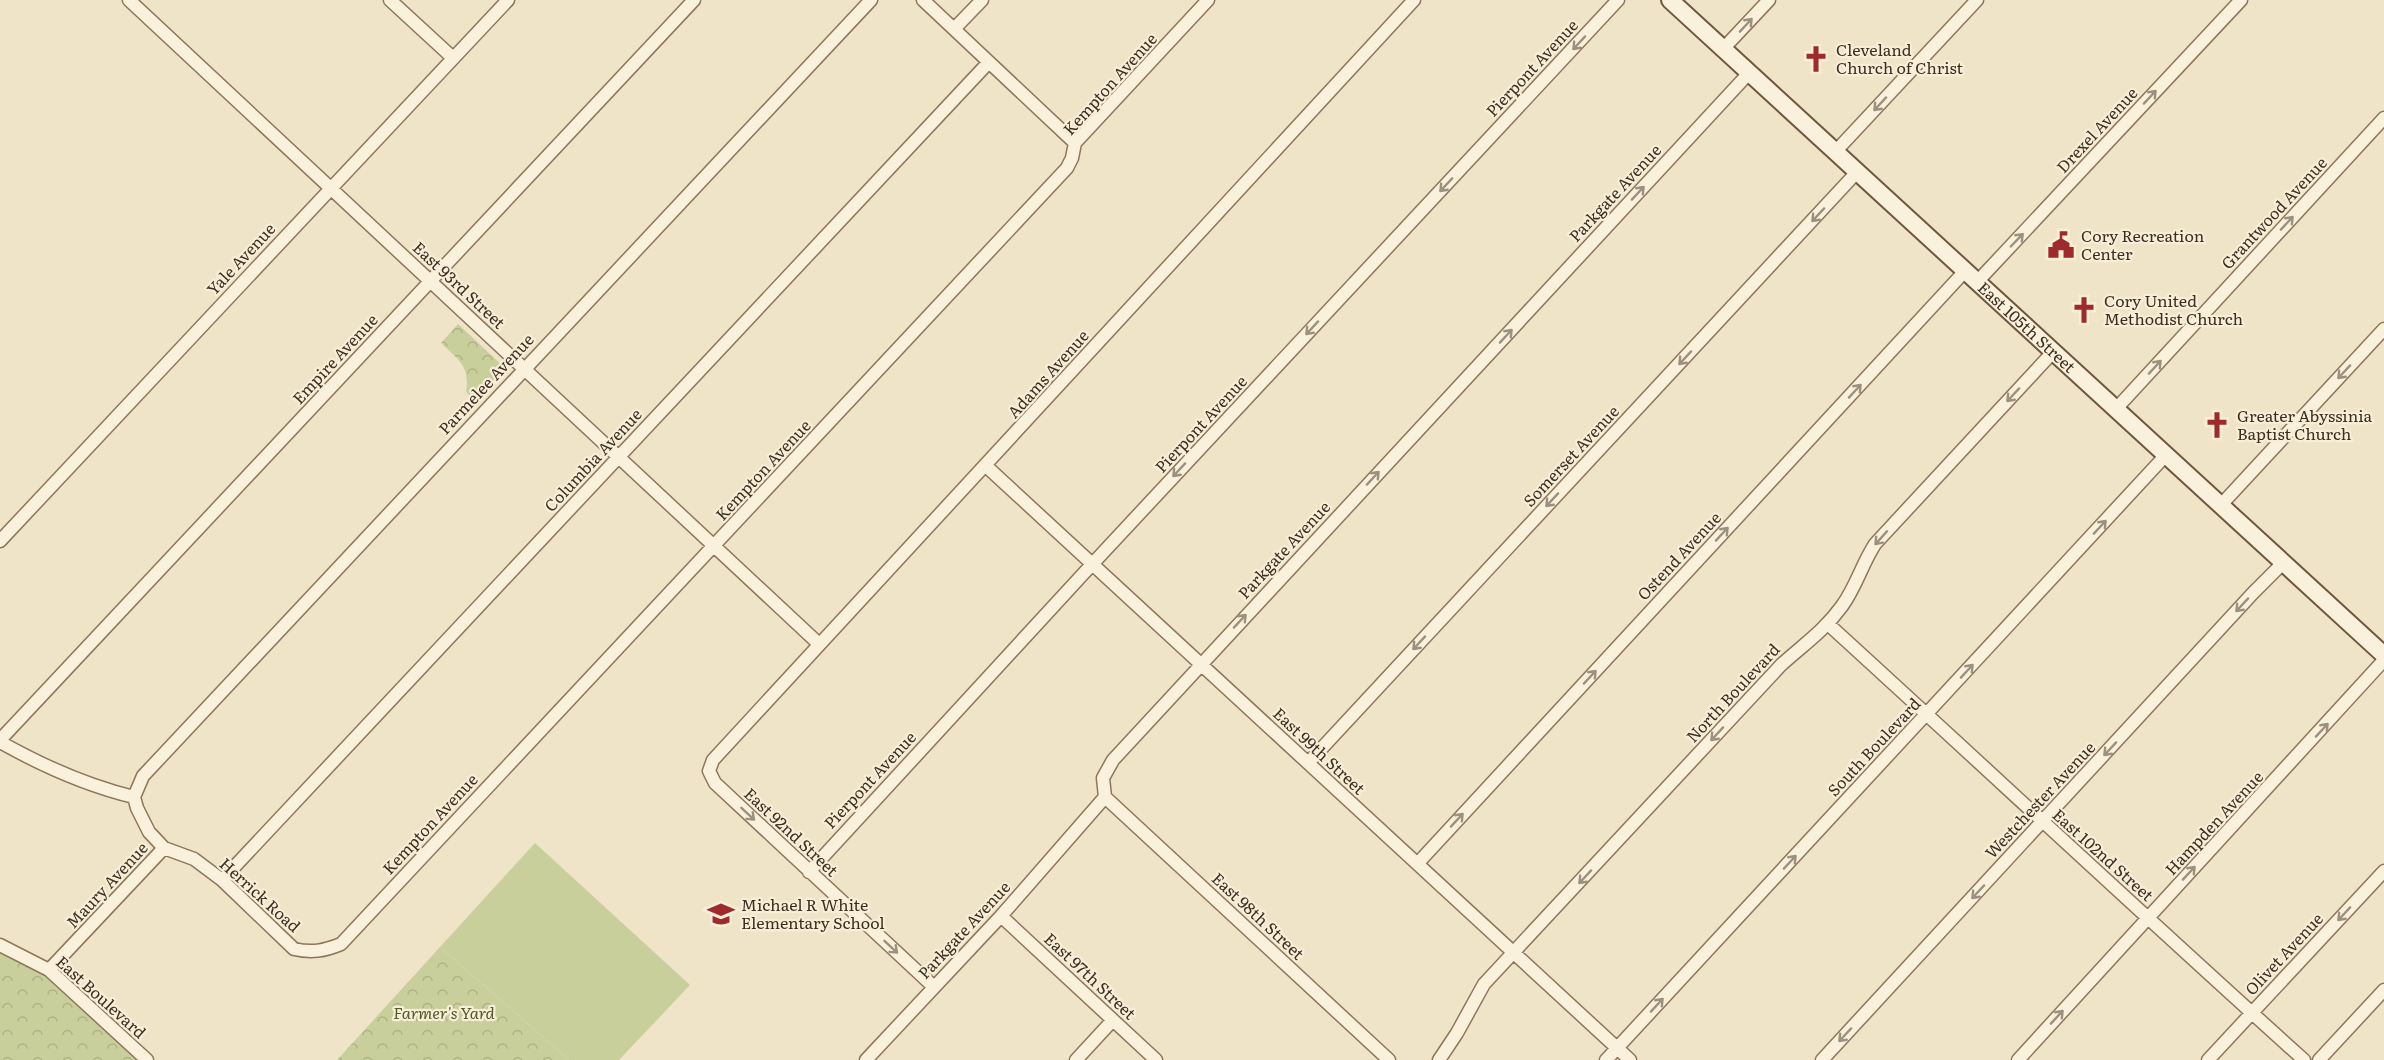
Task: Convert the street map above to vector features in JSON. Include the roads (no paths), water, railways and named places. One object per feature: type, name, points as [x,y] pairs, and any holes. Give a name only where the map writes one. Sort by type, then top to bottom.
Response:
[{"type":"main road","name":"East 105th Street","points":[[1670,0],[2384,655]]},
{"type":"street","name":"East 93rd Street","points":[[129,0],[819,644]]},
{"type":"street","points":[[390,0],[453,58]]},
{"type":"street","name":"Yale Avenue","points":[[0,541],[508,0]]},
{"type":"street","name":"Empire Avenue","points":[[0,741],[694,0]]},
{"type":"street","name":"Parmelee Avenue","points":[[134,796],[143,776],[871,0]]},
{"type":"street","points":[[923,0],[1075,143]]},
{"type":"street","points":[[954,29],[982,0]]},
{"type":"street","name":"Kempton Avenue","points":[[326,950],[341,944],[1067,168],[1075,143],[1208,0]]},
{"type":"street","name":"Adams Avenue","points":[[709,771],[713,760],[819,644],[986,466],[1414,0]]},
{"type":"street","name":"Pierpont Avenue","points":[[809,872],[1093,563],[1618,0]]},
{"type":"street","points":[[1724,49],[1769,0]]},
{"type":"street","points":[[1836,151],[1977,0]]},
{"type":"street","name":"Drexel Avenue","points":[[1971,277],[2241,0]]},
{"type":"street","name":"Columbia Avenue","points":[[222,880],[989,63]]},
{"type":"street","name":"Parkgate Avenue","points":[[866,1060],[1001,916],[1105,797],[1103,778],[1113,760],[1749,73]]},
{"type":"street","name":"Grantwood Avenue","points":[[2115,410],[2384,118]]},
{"type":"street","name":"Somerset Avenue","points":[[1308,763],[1857,172]]},
{"type":"street","name":"Ostend Avenue","points":[[1418,863],[1971,277]]},
{"type":"street","points":[[2220,506],[2384,329]]},
{"type":"street","name":"North Boulevard","points":[[1439,1060],[1484,984],[1781,665],[1814,639],[1828,624],[1853,588],[1866,557],[1875,544],[2053,352]]},
{"type":"street","name":"South Boulevard","points":[[1606,1060],[2166,456]]},
{"type":"street","name":"East 99th Street","points":[[986,466],[1630,1060]]},
{"type":"street","name":"Westchester Avenue","points":[[1822,1060],[2253,592],[2283,564]]},
{"type":"street","name":"East 102nd Street","points":[[1828,624],[2304,1060]]},
{"type":"street","name":"Hampden Avenue","points":[[2018,1060],[2384,660]]},
{"type":"street","points":[[0,741],[20,753],[106,790],[134,796],[137,808],[149,832],[164,848]]},
{"type":"street","name":"East 92nd Street","points":[[709,771],[715,783],[934,987]]},
{"type":"street","name":"East 98th Street","points":[[1105,797],[1389,1060]]},
{"type":"street","name":"Herrick Road","points":[[164,848],[194,859],[222,880],[294,949],[310,952],[326,950]]},
{"type":"street","name":"Maury Avenue","points":[[49,970],[164,848]]},
{"type":"street","name":"Olivet Avenue","points":[[2208,1060],[2384,871]]},
{"type":"street","name":"East 97th Street","points":[[1001,916],[1156,1060]]},
{"type":"street","name":"East Boulevard","points":[[0,945],[49,970],[147,1060]]},
{"type":"street","points":[[2319,1060],[2384,990]]},
{"type":"street","points":[[1076,1060],[1113,1020]]},
{"type":"place","name":"Cleveland Church of Christ","points":[[1816,59]]},
{"type":"place","name":"Cory Recreation Center","points":[[2061,245]]},
{"type":"place","name":"Cory United Methodist Church","points":[[2084,310]]},
{"type":"place","name":"Greater Abyssinia Baptist Church","points":[[2217,425]]},
{"type":"place","name":"Michael R White Elementary School","points":[[721,914]]},
{"type":"park label","name":"Farmer's Yard","points":[[444,1013]]}]
